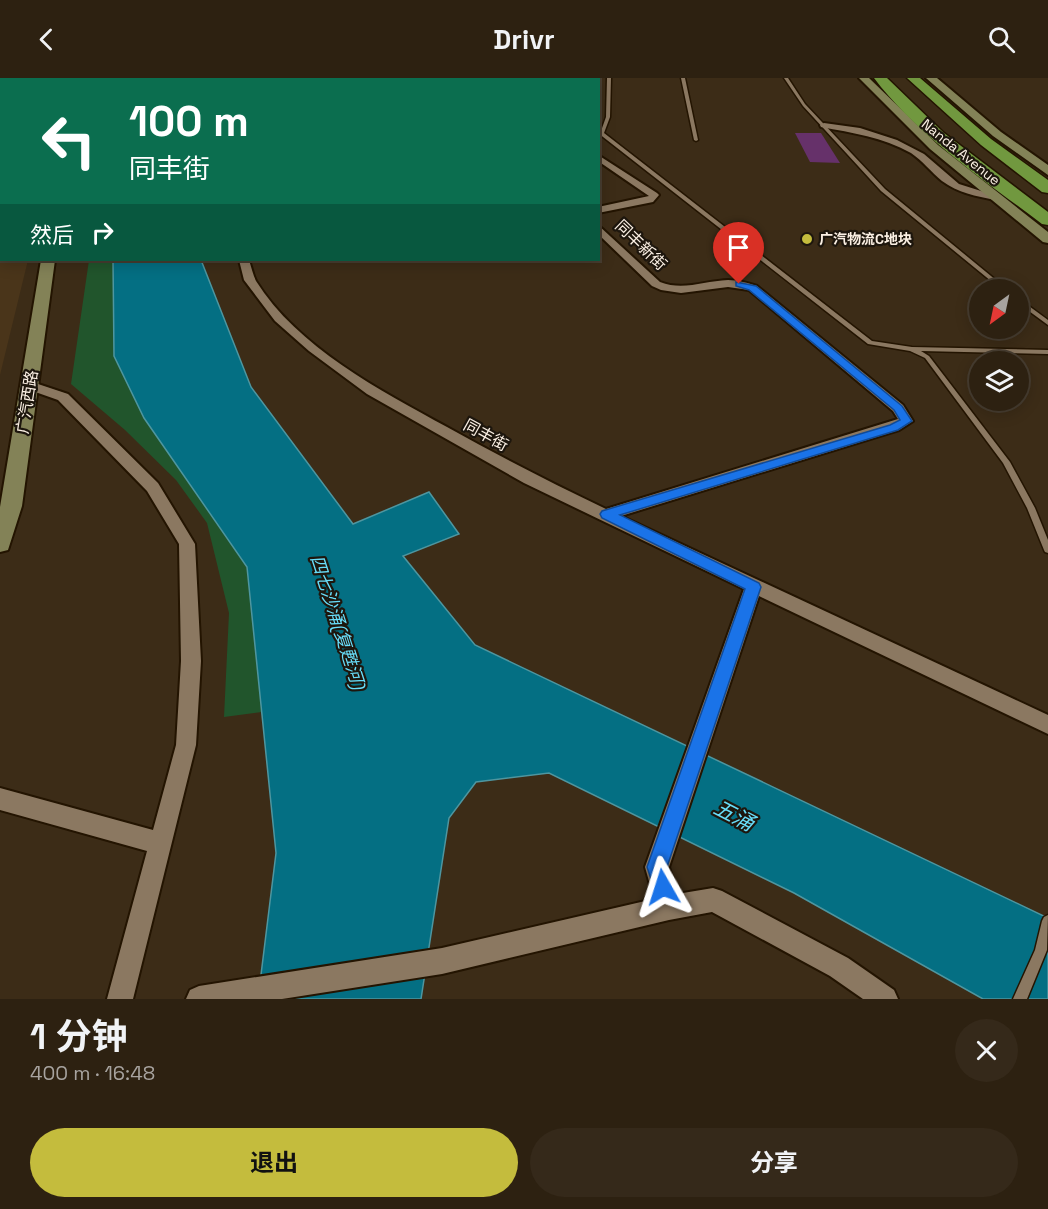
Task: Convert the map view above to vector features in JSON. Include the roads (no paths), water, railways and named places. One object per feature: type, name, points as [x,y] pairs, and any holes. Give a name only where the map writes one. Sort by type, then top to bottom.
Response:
[{"type":"highway","name":"Nanda Avenue","points":[[880,78],[912,112],[945,141],[1048,220]]},
{"type":"highway","name":"Nanda Avenue","points":[[913,78],[986,142],[1048,188]]},
{"type":"main road","points":[[864,78],[927,141],[1048,239]]},
{"type":"main road","points":[[931,78],[989,128],[1048,171]]},
{"type":"main road","name":"广汽西路","points":[[0,544],[11,506],[48,261]]},
{"type":"street","points":[[824,124],[850,128],[895,143],[918,154],[949,182],[962,189],[995,197]]},
{"type":"street","name":"同丰新街","points":[[600,158],[654,195],[650,200],[600,210]]},
{"type":"street","name":"同丰新街","points":[[600,230],[656,284],[666,289],[680,291],[724,284],[753,288],[898,408],[906,421],[894,427],[607,514]]},
{"type":"street","name":"同丰街","points":[[243,261],[250,280],[279,318],[313,348],[372,391],[529,479],[607,514],[753,587],[785,598],[1048,725]]},
{"type":"street","points":[[29,385],[63,397],[153,487],[187,544],[191,661],[186,745],[120,999]]},
{"type":"street","points":[[669,908],[657,867],[753,587]]},
{"type":"street","points":[[0,799],[160,843]]},
{"type":"street","points":[[199,999],[442,961],[712,900],[839,967],[885,999]]},
{"type":"lane","points":[[609,78],[608,117],[600,132],[870,344],[912,349],[1048,352]]},
{"type":"lane","points":[[683,78],[696,140]]},
{"type":"lane","points":[[786,78],[804,105],[824,124],[836,142],[883,190],[992,279]]},
{"type":"lane","points":[[1029,308],[1048,323]]},
{"type":"lane","points":[[912,349],[927,357],[960,404],[1006,462],[1031,508],[1048,550]]},
{"type":"lane","points":[[1020,999],[1041,950],[1048,921]]},
{"type":"water","points":[[113,261],[201,261],[251,387],[353,524],[429,492],[459,534],[403,556],[475,645],[1048,918],[1048,999],[983,999],[794,893],[549,773],[476,782],[449,818],[421,999],[258,999],[276,853],[247,567],[144,418],[114,356]]},
{"type":"place","name":"广汽物流C地块","points":[[807,239]]},
{"type":"water label","name":"四七沙涌(复甦河)","points":[[338,622]]},
{"type":"water label","name":"五涌","points":[[734,815]]}]
